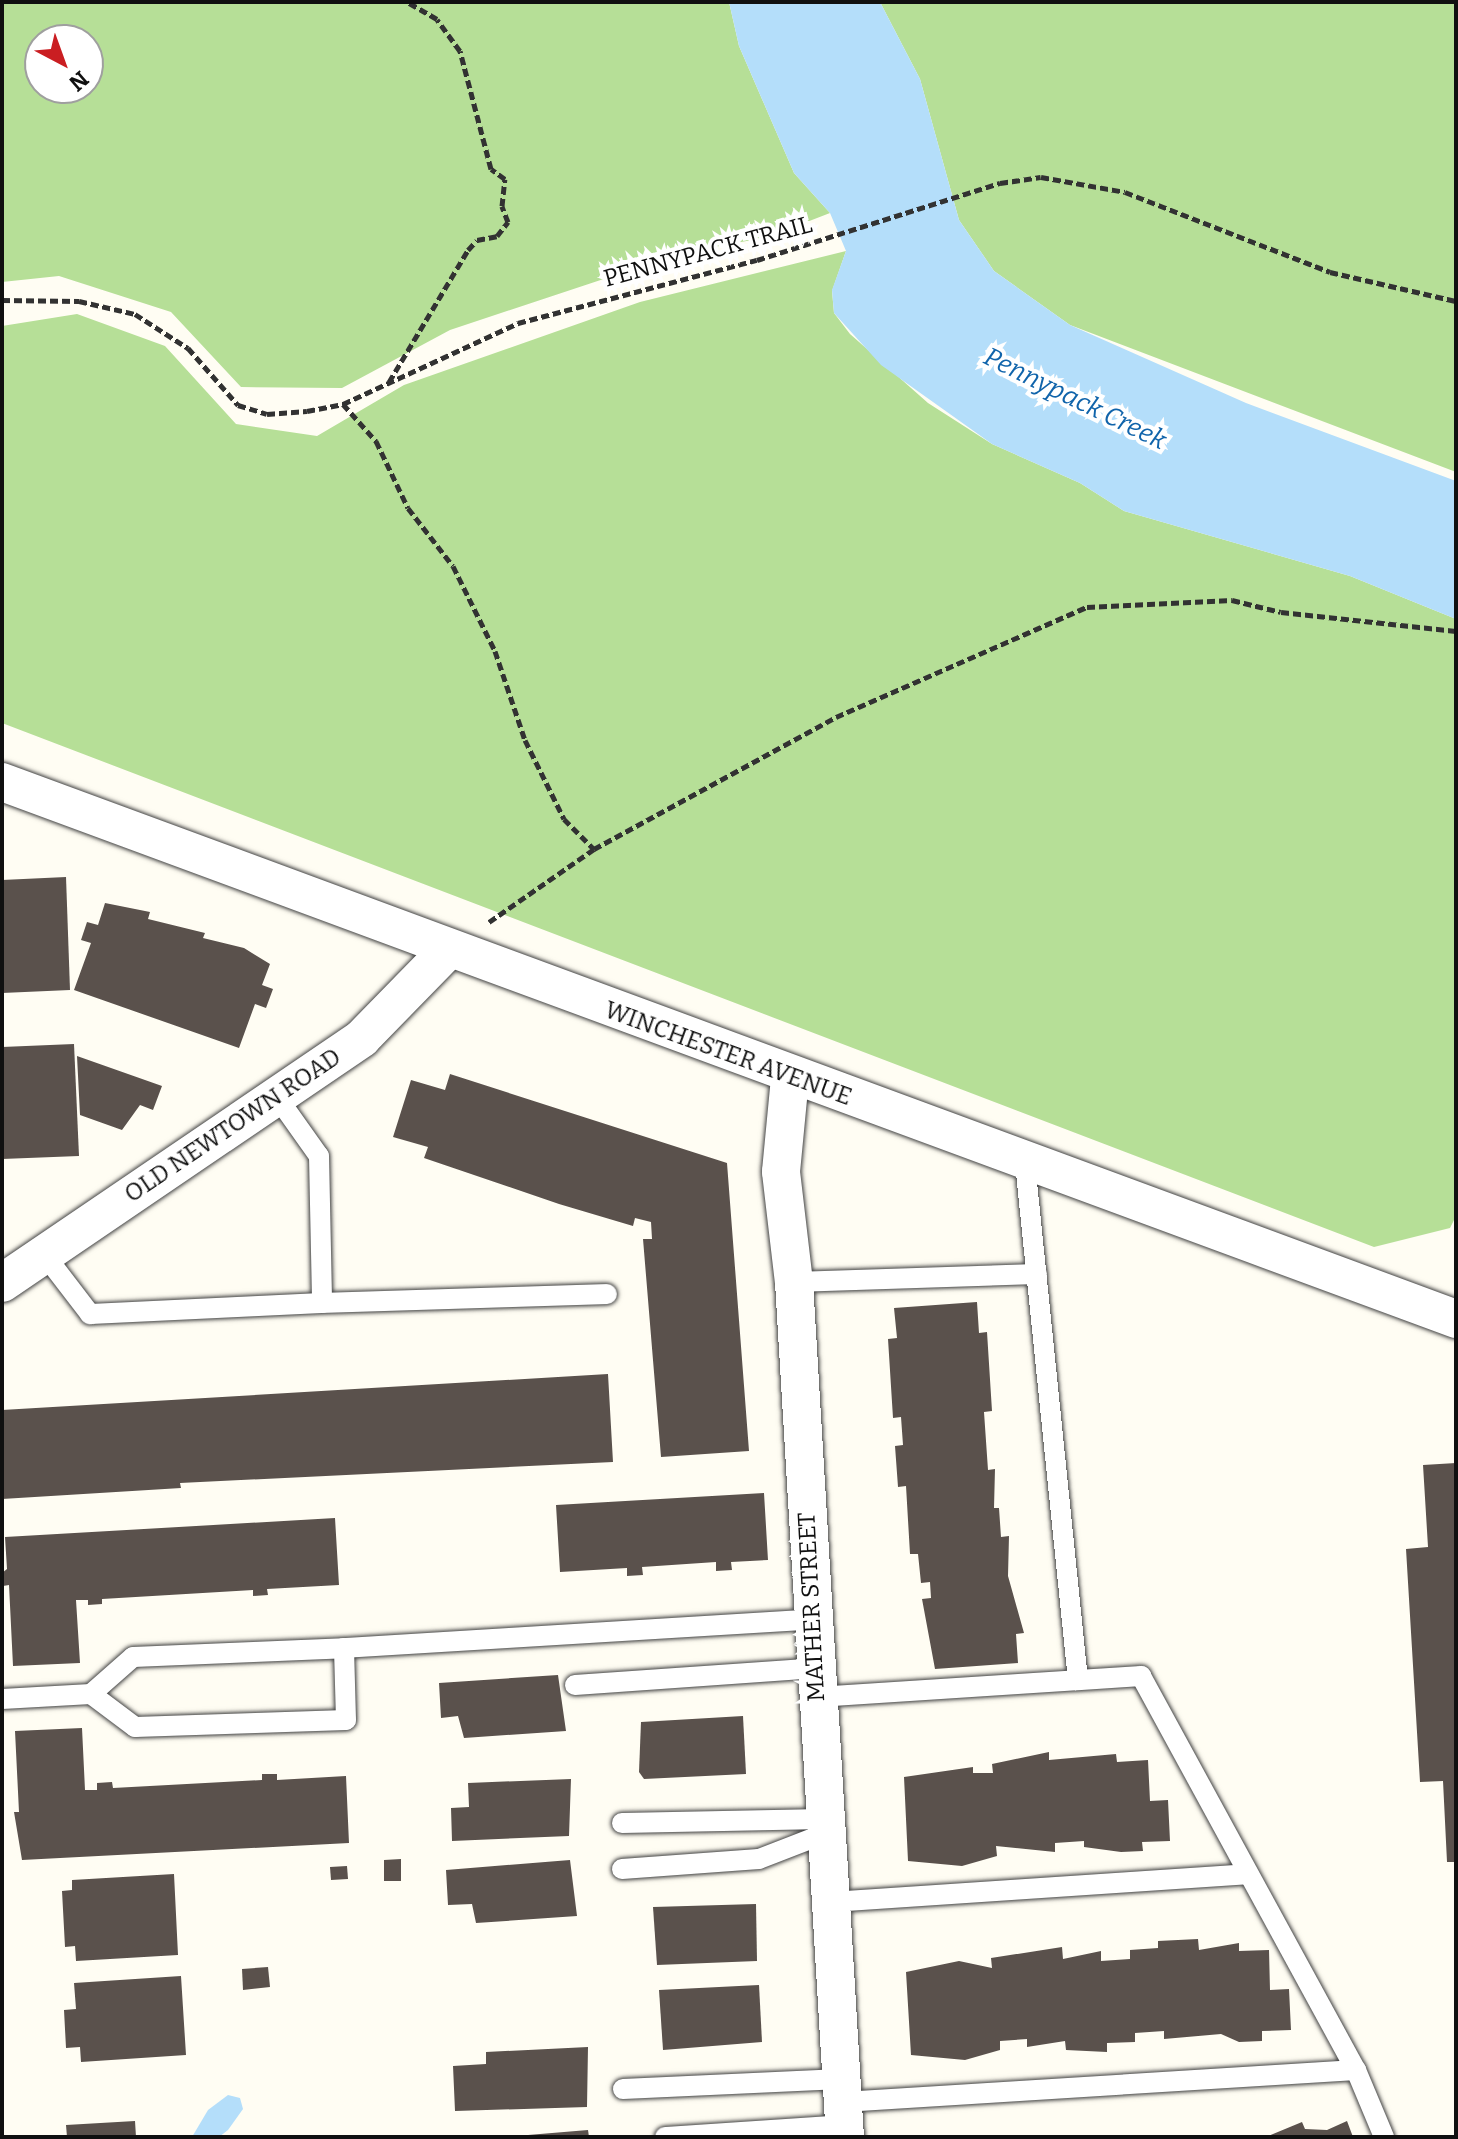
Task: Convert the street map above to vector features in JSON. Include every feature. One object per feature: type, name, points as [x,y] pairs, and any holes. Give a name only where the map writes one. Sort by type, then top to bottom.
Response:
[{"type":"street","name":"WINCHESTER AVENUE","points":[[2,782],[790,1078],[1456,1319]]},
{"type":"street","name":"OLD NEWTOWN ROAD","points":[[2,1283],[362,1038],[448,950]]},
{"type":"street","name":"MATHER STREET","points":[[790,1078],[781,1172],[794,1282],[843,2111]]},
{"type":"lane","points":[[277,1097],[319,1156],[322,1303]]},
{"type":"lane","points":[[1025,1163],[1078,1680]]},
{"type":"lane","points":[[44,1254],[90,1314],[607,1294]]},
{"type":"lane","points":[[794,1282],[1037,1274]]},
{"type":"lane","points":[[2,1699],[91,1694],[133,1657],[344,1648],[813,1619]]},
{"type":"lane","points":[[91,1694],[135,1727],[346,1720],[344,1648]]},
{"type":"lane","points":[[575,1685],[1078,1680],[1141,1676],[1356,2070],[1384,2137]]},
{"type":"lane","points":[[622,1823],[825,1826]]},
{"type":"lane","points":[[622,1869],[759,1859],[825,1826]]},
{"type":"lane","points":[[830,1902],[1248,1874]]},
{"type":"lane","points":[[665,2137],[843,2111],[1356,2070]]},
{"type":"lane","points":[[623,2089],[843,2111]]},
{"type":"path","points":[[389,383],[468,250],[477,240],[497,236],[508,222],[502,206],[505,179],[491,169],[460,51],[437,19],[407,2]]},
{"type":"path","name":"PENNYPACK TRAIL","points":[[2,300],[79,301],[135,314],[174,337],[227,396],[253,411],[343,404],[518,323],[757,260],[1000,183],[1041,177],[1125,192],[1330,272],[1456,301]]},
{"type":"path","points":[[343,404],[376,441],[408,508],[453,566],[495,651],[531,753],[564,819],[594,849]]},
{"type":"path","points":[[448,950],[594,849],[902,683],[1087,607],[1232,600],[1281,612],[1456,631]]},
{"type":"green space","points":[[2,2],[729,2],[739,46],[794,173],[830,213],[768,237],[682,253],[450,330],[342,388],[241,387],[171,312],[59,276],[2,282]]},
{"type":"green space","points":[[880,2],[1456,2],[1456,472],[1070,325],[994,271],[959,220],[920,79]]},
{"type":"green space","points":[[846,251],[832,291],[834,313],[850,334],[928,403],[992,444],[1080,483],[1124,511],[1350,576],[1456,619],[1456,1216],[1450,1228],[1374,1247],[2,723],[2,326],[77,314],[165,346],[236,424],[317,436],[404,385],[640,302]]},
{"type":"water","name":"Pennypack Creek","points":[[729,2],[880,2],[920,79],[959,220],[994,271],[1070,325],[1246,403],[1456,481],[1456,619],[1350,576],[1124,511],[1080,483],[992,444],[881,365],[834,313],[832,290],[846,251],[830,213],[794,173],[739,46]]},
{"type":"water","points":[[228,2095],[240,2098],[243,2109],[228,2130],[219,2137],[192,2137],[208,2110]]},
{"type":"building","points":[[66,877],[70,990],[2,993],[2,880]]},
{"type":"building","points":[[105,903],[150,912],[148,919],[205,933],[203,938],[244,948],[270,964],[262,985],[273,989],[266,1008],[255,1004],[239,1048],[74,990],[91,943],[81,940],[87,922],[98,925]]},
{"type":"building","points":[[74,1044],[79,1156],[2,1159],[2,1047]]},
{"type":"building","points":[[77,1056],[162,1086],[153,1110],[140,1105],[122,1130],[80,1115]]},
{"type":"building","points":[[450,1074],[727,1163],[749,1451],[661,1457],[643,1239],[652,1239],[651,1222],[635,1218],[633,1226],[559,1204],[424,1158],[428,1147],[393,1137],[411,1080],[445,1090]]},
{"type":"building","points":[[977,1302],[979,1333],[987,1332],[992,1411],[984,1412],[988,1470],[995,1469],[994,1508],[999,1508],[1001,1537],[1009,1536],[1008,1576],[1024,1633],[1016,1634],[1018,1663],[935,1669],[922,1599],[931,1598],[930,1582],[921,1583],[918,1554],[910,1554],[906,1486],[898,1487],[895,1446],[903,1445],[901,1417],[893,1418],[888,1339],[897,1338],[894,1308]]},
{"type":"building","points":[[608,1374],[613,1462],[180,1483],[181,1488],[2,1499],[2,1410]]},
{"type":"building","points":[[1456,1463],[1456,1862],[1447,1862],[1443,1781],[1420,1782],[1406,1549],[1428,1547],[1423,1465]]},
{"type":"building","points":[[764,1493],[768,1560],[731,1562],[732,1570],[716,1571],[716,1562],[642,1567],[643,1575],[627,1576],[627,1568],[560,1572],[556,1505]]},
{"type":"building","points":[[335,1518],[339,1585],[267,1589],[268,1595],[253,1596],[253,1590],[102,1599],[102,1604],[88,1605],[88,1600],[76,1600],[80,1663],[13,1666],[9,1585],[3,1586],[2,1573],[7,1569],[5,1537]]},
{"type":"building","points":[[558,1675],[566,1731],[464,1738],[458,1716],[441,1718],[439,1683]]},
{"type":"building","points":[[743,1716],[746,1774],[644,1779],[639,1772],[641,1722]]},
{"type":"building","points":[[82,1728],[85,1790],[97,1790],[97,1783],[112,1782],[113,1788],[262,1780],[262,1774],[277,1774],[277,1780],[346,1776],[349,1843],[22,1860],[14,1812],[19,1812],[15,1731]]},
{"type":"building","points":[[1049,1752],[1049,1760],[1116,1754],[1117,1762],[1148,1760],[1150,1801],[1168,1800],[1170,1841],[1142,1842],[1143,1851],[1121,1852],[1084,1847],[1084,1841],[1055,1843],[1055,1852],[996,1846],[997,1856],[962,1866],[908,1861],[904,1777],[973,1767],[973,1773],[993,1773],[992,1764]]},
{"type":"building","points":[[571,1779],[569,1836],[452,1841],[451,1808],[469,1807],[468,1783]]},
{"type":"building","points":[[401,1859],[401,1881],[384,1881],[384,1860]]},
{"type":"building","points":[[570,1860],[577,1916],[476,1923],[472,1904],[448,1905],[446,1870]]},
{"type":"building","points":[[347,1866],[348,1879],[331,1880],[330,1867]]},
{"type":"building","points":[[174,1874],[178,1955],[76,1961],[75,1946],[65,1947],[62,1891],[72,1890],[72,1880]]},
{"type":"building","points":[[756,1904],[757,1961],[657,1965],[653,1907]]},
{"type":"building","points":[[1198,1939],[1199,1950],[1239,1943],[1239,1951],[1269,1950],[1270,1990],[1289,1989],[1291,2030],[1262,2031],[1262,2041],[1239,2042],[1221,2034],[1164,2039],[1164,2031],[1135,2033],[1135,2042],[1107,2043],[1107,2052],[1066,2050],[1065,2041],[1027,2047],[1027,2039],[1000,2041],[1000,2050],[965,2060],[911,2055],[906,1972],[959,1961],[992,1968],[991,1958],[1062,1947],[1063,1959],[1101,1951],[1101,1961],[1130,1959],[1130,1950],[1158,1948],[1158,1941]]},
{"type":"building","points":[[268,1967],[270,1987],[243,1990],[242,1969]]},
{"type":"building","points":[[181,1976],[186,2055],[81,2062],[80,2047],[66,2048],[64,2010],[76,2009],[74,1983]]},
{"type":"building","points":[[759,1985],[762,2042],[663,2050],[659,1990]]},
{"type":"building","points":[[588,2047],[587,2107],[455,2111],[453,2066],[486,2064],[486,2052]]},
{"type":"building","points":[[135,2121],[136,2137],[67,2137],[66,2125]]},
{"type":"building","points":[[1347,2121],[1353,2137],[1266,2137],[1302,2122],[1305,2129],[1327,2130]]},
{"type":"building","points":[[588,2130],[589,2137],[528,2137],[528,2135]]}]
